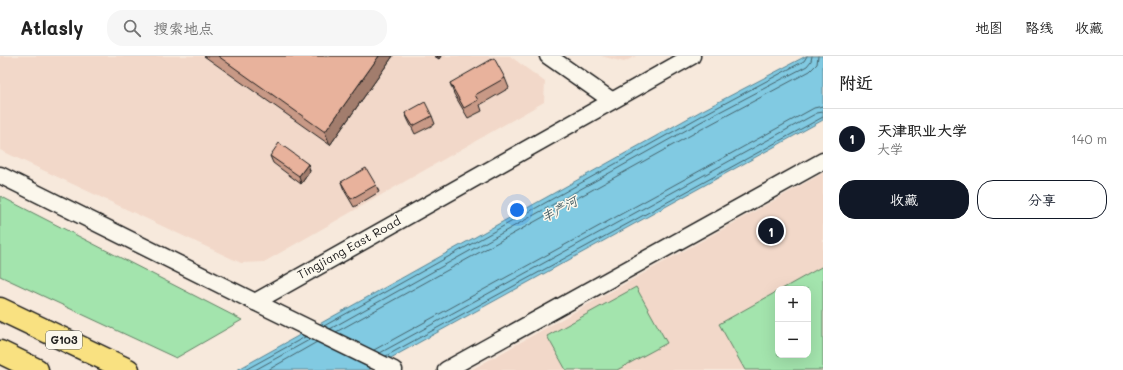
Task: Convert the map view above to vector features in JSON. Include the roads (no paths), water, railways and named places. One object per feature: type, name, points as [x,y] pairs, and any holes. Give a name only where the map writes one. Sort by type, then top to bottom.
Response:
[{"type":"highway","name":"G103","points":[[0,309],[128,370]]},
{"type":"highway","points":[[0,352],[37,370]]},
{"type":"street","points":[[548,56],[611,100]]},
{"type":"street","name":"Tingjiang East Road","points":[[254,302],[611,100],[692,56]]},
{"type":"street","points":[[446,370],[823,161]]},
{"type":"street","points":[[0,175],[390,368]]},
{"type":"water","name":"丰产河","points":[[806,56],[823,56],[823,120],[369,370],[237,370],[701,111]]},
{"type":"place","name":"天津职业大学","points":[[771,231]]}]
